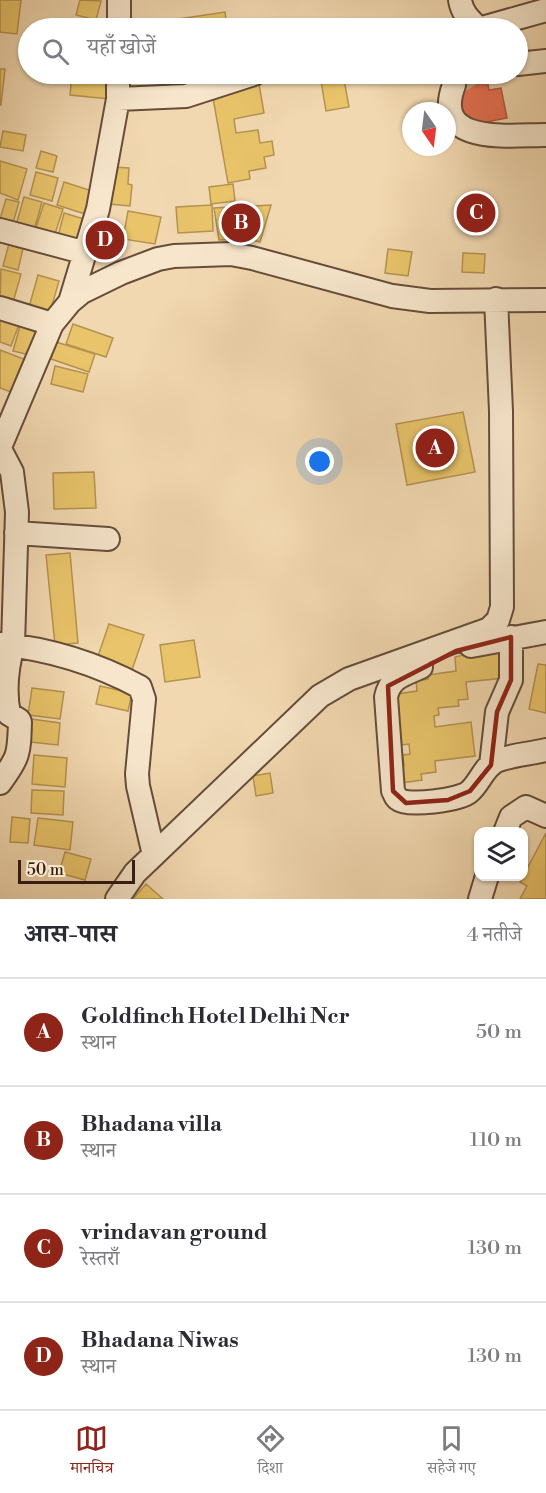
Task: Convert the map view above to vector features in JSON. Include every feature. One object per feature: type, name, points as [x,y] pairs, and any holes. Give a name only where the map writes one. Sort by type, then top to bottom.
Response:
[{"type":"street","points":[[119,0],[119,18]]},
{"type":"street","points":[[460,0],[462,10],[467,18]]},
{"type":"street","points":[[517,18],[546,10]]},
{"type":"street","points":[[528,63],[546,61]]},
{"type":"street","points":[[70,302],[98,209],[118,99],[118,84]]},
{"type":"street","points":[[118,99],[186,96],[223,84]]},
{"type":"street","points":[[454,85],[448,100],[452,114],[458,125],[468,131],[546,135]]},
{"type":"street","points":[[0,230],[86,253]]},
{"type":"street","points":[[0,783],[14,764],[19,749],[20,722],[9,714],[6,693],[10,539],[17,512],[12,472],[0,448],[52,324],[70,302],[92,286],[158,260],[174,256],[231,255],[252,258],[392,296],[430,302],[496,299],[546,300]]},
{"type":"street","points":[[117,899],[135,873],[320,696],[349,679],[489,629],[498,620],[502,607],[501,423],[496,299]]},
{"type":"street","points":[[0,308],[52,324]]},
{"type":"street","points":[[10,539],[108,539]]},
{"type":"street","points":[[546,632],[511,637],[456,651],[394,680],[388,686],[386,697],[393,791],[398,800],[406,802],[448,800],[461,797],[470,791],[497,761],[546,750]]},
{"type":"street","points":[[491,765],[497,712],[512,680],[511,637]]},
{"type":"street","points":[[7,645],[109,670],[140,687],[144,699],[137,780],[154,855]]},
{"type":"street","points":[[508,827],[512,817],[526,807],[546,816]]},
{"type":"street","points":[[480,899],[485,881]]},
{"type":"highlighted area","points":[[511,637],[511,680],[497,712],[491,765],[470,791],[448,800],[406,803],[393,791],[388,686],[456,651]]},
{"type":"building: आवास","points":[[0,0],[21,0],[17,34],[0,32]]},
{"type":"building: आवास","points":[[80,0],[101,1],[97,18],[76,15]]},
{"type":"building: आवास","points":[[225,12],[226,18],[185,18]]},
{"type":"building: आवास","points":[[0,69],[5,69],[1,105],[0,105]]},
{"type":"building: आवास","points":[[71,84],[111,84],[109,99],[70,95]]},
{"type":"building: आवास","points":[[259,84],[264,113],[234,119],[236,133],[258,130],[260,143],[272,141],[274,155],[264,157],[266,168],[249,171],[250,179],[228,183],[212,92]]},
{"type":"building: आवास","points":[[322,84],[345,84],[349,107],[326,111]]},
{"type":"building: आवास","points":[[3,131],[26,135],[23,151],[0,147]]},
{"type":"building: आवास","points":[[41,151],[57,156],[53,172],[36,168]]},
{"type":"building: आवास","points":[[0,161],[27,169],[18,200],[0,193]]},
{"type":"building: आवास","points":[[113,167],[129,168],[128,184],[132,185],[130,206],[109,204]]},
{"type":"building: आवास","points":[[36,172],[58,178],[52,201],[30,195]]},
{"type":"building: आवास","points":[[64,182],[92,191],[85,214],[57,205]]},
{"type":"building: आवास","points":[[233,184],[235,201],[211,204],[209,187]]},
{"type":"building: आवास","points":[[24,197],[42,202],[34,230],[16,225]]},
{"type":"building: आवास","points":[[6,199],[19,202],[13,223],[0,219]]},
{"type":"building: आवास","points":[[44,203],[63,209],[54,237],[35,231]]},
{"type":"building: आवास","points":[[212,205],[213,231],[178,233],[176,207]]},
{"type":"building: आवास","points":[[271,205],[260,242],[249,239],[219,240],[214,208]]},
{"type":"building: आवास","points":[[128,211],[161,217],[155,244],[123,239]]},
{"type":"building: आवास","points":[[64,213],[84,219],[78,242],[58,236]]},
{"type":"building: आवास","points":[[100,229],[113,230],[111,260],[103,258],[104,251],[96,250]]},
{"type":"building: आवास","points":[[10,240],[24,244],[18,270],[3,266]]},
{"type":"building: आवास","points":[[388,249],[412,252],[408,276],[385,273]]},
{"type":"building: आवास","points":[[463,253],[485,254],[484,273],[462,272]]},
{"type":"building: आवास","points":[[1,269],[21,274],[12,306],[0,302]]},
{"type":"building: आवास","points":[[38,275],[59,281],[50,312],[29,307]]},
{"type":"building: आवास","points":[[0,311],[21,319],[11,346],[0,342]]},
{"type":"building: आवास","points":[[22,319],[43,325],[34,356],[13,351]]},
{"type":"building: आवास","points":[[73,324],[113,338],[106,357],[66,344]]},
{"type":"building: आवास","points":[[56,342],[95,354],[89,372],[51,359]]},
{"type":"building: आवास","points":[[0,350],[26,360],[14,393],[0,388]]},
{"type":"building: आवास","points":[[55,366],[88,374],[83,392],[51,384]]},
{"type":"building: आवास","points":[[463,412],[475,472],[407,485],[396,424]]},
{"type":"building: आवास","points":[[94,472],[96,508],[54,509],[53,473]]},
{"type":"building: आवास","points":[[70,553],[78,643],[55,645],[46,555]]},
{"type":"building: आवास","points":[[109,624],[144,635],[132,670],[97,659]]},
{"type":"building: आवास","points":[[194,640],[200,677],[165,682],[160,645]]},
{"type":"building: आवास","points":[[500,646],[504,678],[466,682],[468,699],[458,700],[459,706],[438,708],[439,715],[434,716],[435,727],[471,722],[475,756],[435,761],[436,772],[421,774],[422,780],[402,783],[400,767],[404,766],[403,755],[410,754],[409,744],[402,745],[400,734],[396,734],[393,706],[398,705],[397,694],[417,691],[416,681],[428,679],[428,675],[456,671],[455,657]]},
{"type":"building: आवास","points":[[538,664],[546,665],[546,713],[529,709]]},
{"type":"building: आवास","points":[[100,686],[132,693],[128,711],[96,704]]},
{"type":"building: आवास","points":[[32,688],[64,692],[60,719],[28,715]]},
{"type":"building: आवास","points":[[24,718],[60,723],[58,745],[21,741]]},
{"type":"building: आवास","points":[[34,755],[67,758],[65,787],[32,784]]},
{"type":"building: आवास","points":[[270,773],[273,793],[256,796],[253,776]]},
{"type":"building: आवास","points":[[32,790],[64,791],[63,815],[31,813]]},
{"type":"building: आवास","points":[[12,817],[30,819],[28,843],[10,842]]},
{"type":"building: आवास","points":[[38,818],[73,822],[70,850],[34,845]]},
{"type":"building: आवास","points":[[546,833],[546,899],[520,899],[527,886],[520,882],[528,881],[528,867]]},
{"type":"building: आवास","points":[[65,852],[91,859],[85,880],[59,873]]},
{"type":"building: आवास","points":[[146,884],[163,899],[133,899]]},
{"type":"building: दुकानें","points":[[458,84],[488,84],[489,90],[501,88],[507,118],[466,126]]},
{"type":"place","name":"vrindavan ground","points":[[476,213]]},
{"type":"place","name":"Bhadana villa","points":[[241,223]]},
{"type":"place","name":"Bhadana Niwas","points":[[105,240]]},
{"type":"place","name":"Goldfinch Hotel Delhi Ncr","points":[[435,448]]}]
